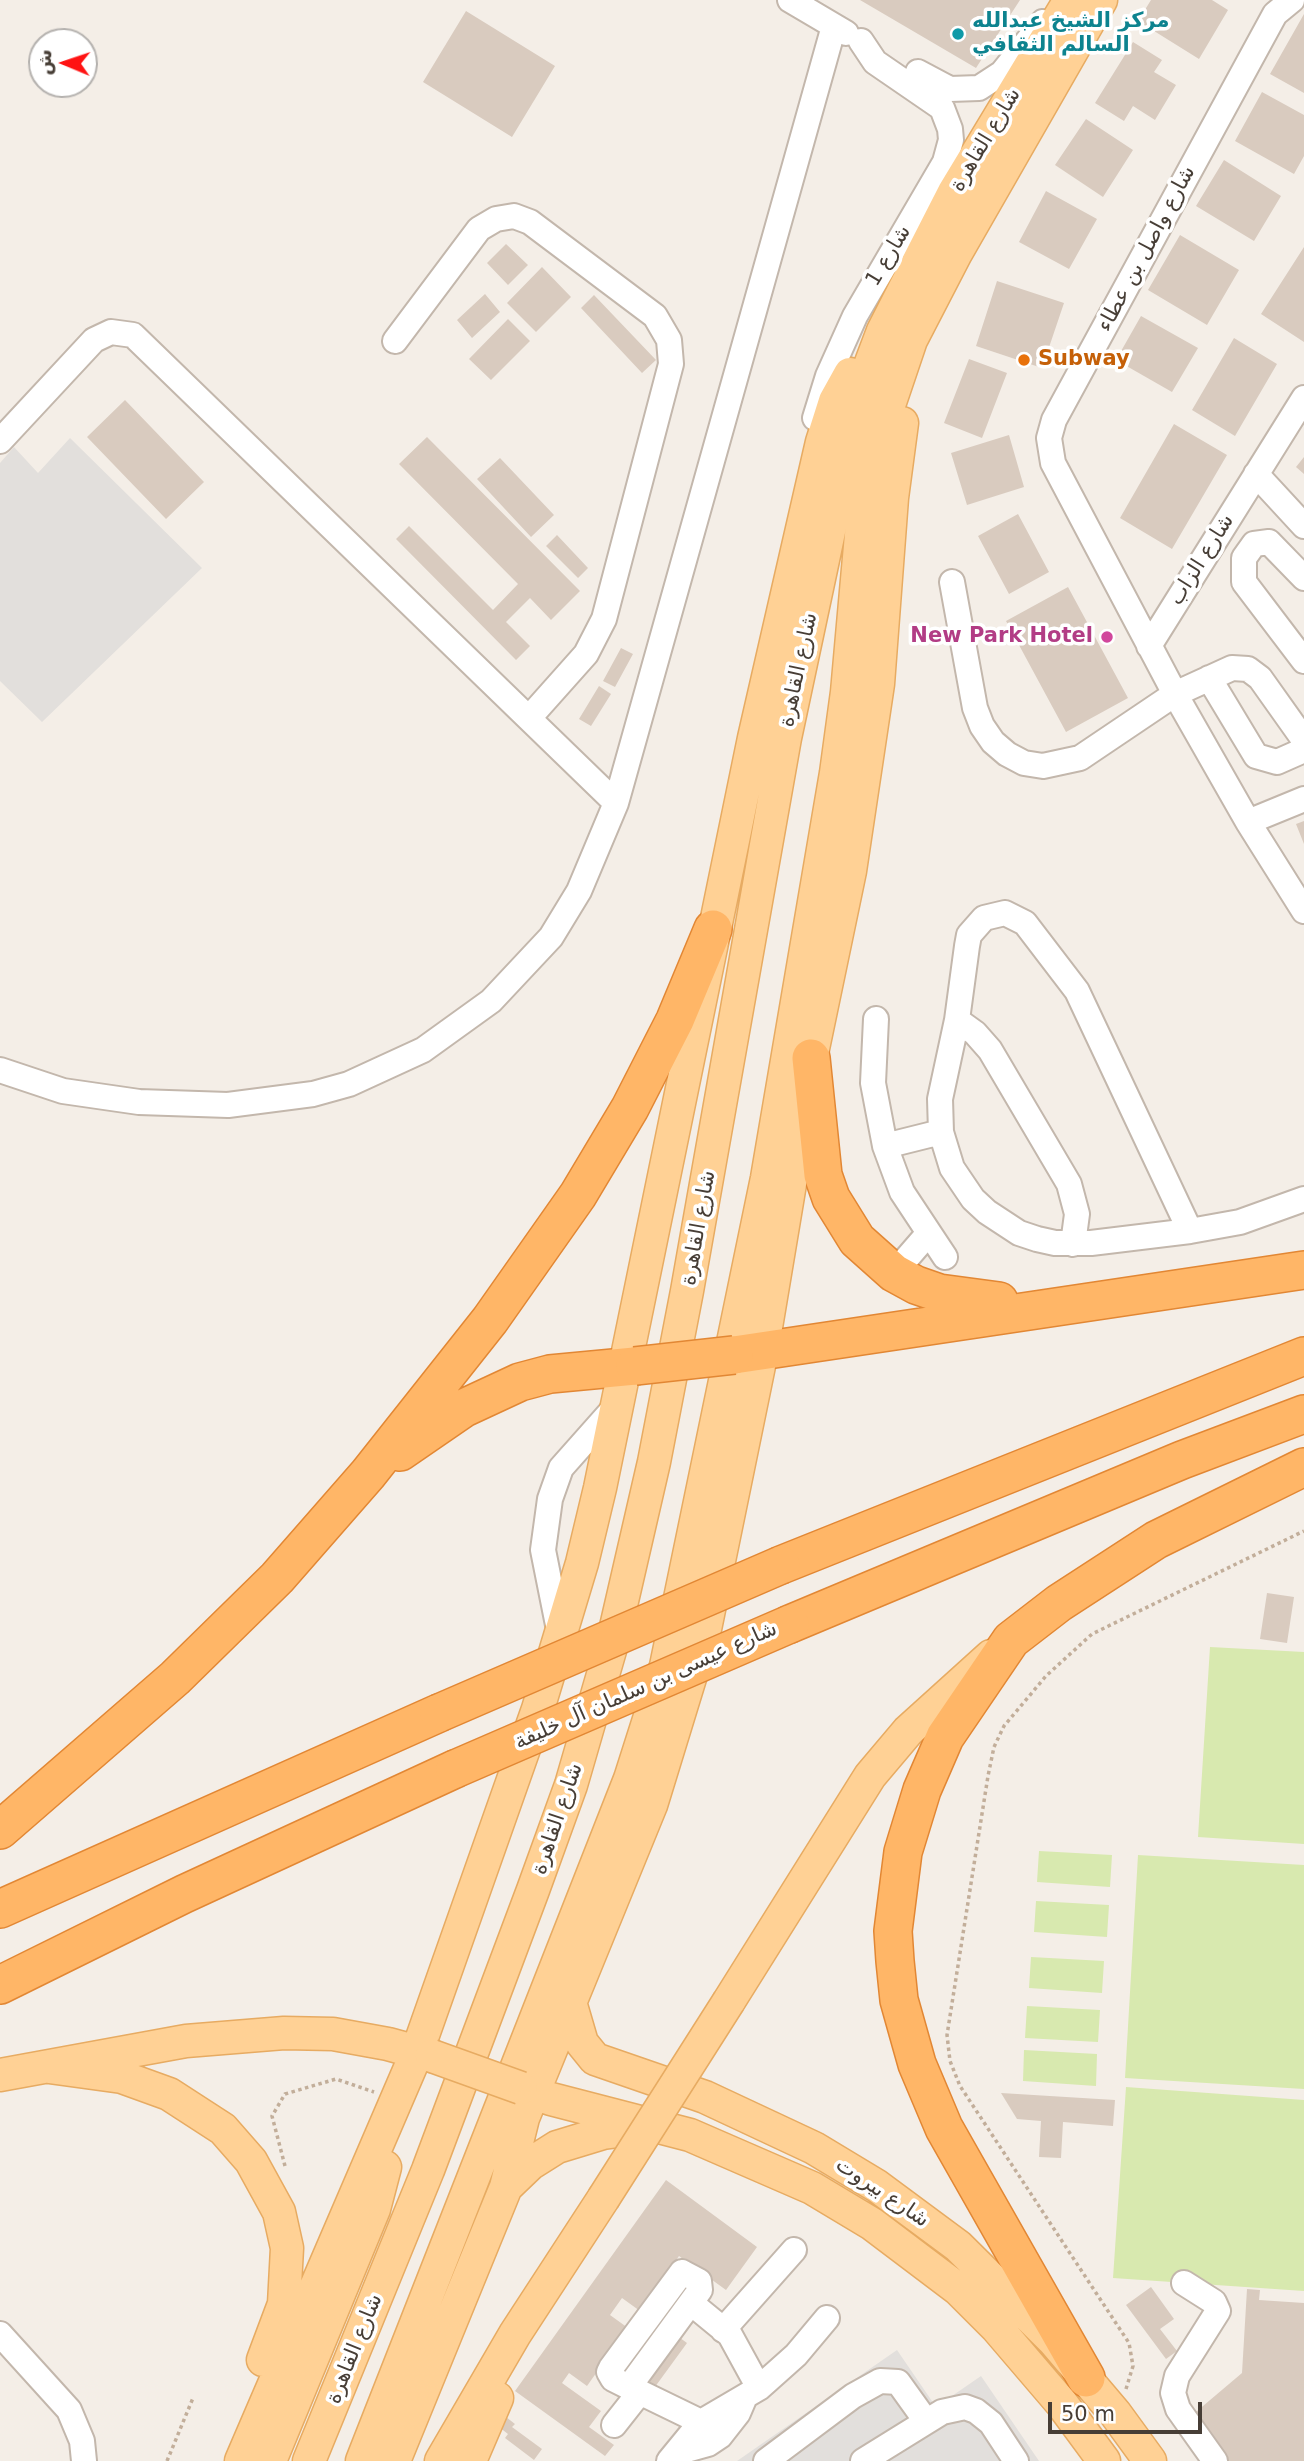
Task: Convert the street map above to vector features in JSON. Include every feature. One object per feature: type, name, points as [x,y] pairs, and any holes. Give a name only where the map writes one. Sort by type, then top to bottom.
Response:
[{"type":"highway","points":[[0,1830],[228,1629],[302,1552],[368,1474],[498,1310],[578,1195],[654,1065],[713,929]]},
{"type":"highway","points":[[811,1058],[819,1150],[831,1198],[857,1240],[894,1273],[939,1293],[1052,1306]]},
{"type":"highway","points":[[368,1474],[464,1408],[491,1394],[550,1374],[748,1353],[1304,1270]]},
{"type":"highway","points":[[0,1909],[439,1713],[781,1565],[1304,1356]]},
{"type":"highway","name":"شارع عيسى بن سلمان آل خليفة","points":[[0,1985],[184,1894],[455,1769],[790,1624],[1182,1460],[1304,1413]]},
{"type":"highway","points":[[1086,2378],[944,2128],[927,2091],[906,2032],[895,1961],[897,1881],[902,1852],[922,1790],[946,1737],[1011,1640],[1059,1603],[1156,1540],[1304,1467]]},
{"type":"main road","name":"شارع القاهرة","points":[[309,2461],[428,2170],[533,1890],[571,1785],[613,1640],[632,1567],[685,1304],[785,738],[847,436],[883,331],[954,192],[1070,0]]},
{"type":"main road","name":"شارع القاهرة","points":[[362,2461],[630,1779],[666,1666],[769,1164],[842,736],[861,535],[875,457],[911,340],[956,253],[1101,0]]},
{"type":"main road","name":"شارع القاهرة","points":[[394,2461],[506,2187],[527,2090],[570,2003],[651,1805],[680,1717],[722,1551],[748,1353],[850,871],[878,684],[899,443],[916,368],[956,253]]},
{"type":"main road","points":[[241,2461],[387,2124],[425,2054],[538,1709],[597,1501],[616,1406],[629,1367],[713,929],[806,510],[835,401],[855,364],[883,331]]},
{"type":"main road","points":[[441,2461],[515,2334],[870,1776],[926,1713],[1011,1640]]},
{"type":"main road","name":"شارع بيروت","points":[[570,2003],[582,2043],[595,2059],[694,2093],[814,2148],[907,2208],[974,2260],[1086,2378],[1150,2461]]},
{"type":"main road","name":"شارع بيروت","points":[[0,2075],[186,2041],[284,2033],[332,2034],[425,2054],[527,2090],[658,2124],[741,2155],[811,2188],[901,2245],[958,2289],[997,2328],[1062,2404],[1104,2461]]},
{"type":"main road","points":[[49,2067],[122,2077],[188,2104],[238,2144],[263,2179],[284,2230],[288,2286],[284,2304],[249,2397],[233,2461]]},
{"type":"main road","points":[[270,2461],[374,2209],[385,2167],[387,2124]]},
{"type":"main road","points":[[506,2187],[536,2160],[569,2143],[603,2133],[658,2124]]},
{"type":"main road","points":[[470,2461],[497,2398],[515,2334]]},
{"type":"street","name":"شارع 1","points":[[790,0],[861,41],[891,54],[940,86],[970,90],[988,84],[1002,73],[1064,0]]},
{"type":"street","name":"شارع واصل بن عطاء","points":[[1292,0],[1275,13],[1054,420],[1049,438],[1053,463],[1149,646],[1248,822],[1304,911]]},
{"type":"street","points":[[0,1070],[39,1084],[100,1098],[186,1106],[269,1102],[349,1084],[423,1050],[491,1001],[551,937],[579,891],[616,803],[834,26]]},
{"type":"street","name":"شارع 1","points":[[806,510],[804,456],[828,376],[855,316],[945,162],[951,140],[942,108],[875,62],[861,41]]},
{"type":"street","points":[[396,341],[479,229],[496,219],[514,216],[530,222],[654,316],[669,340],[671,364],[604,619],[586,654],[529,718]]},
{"type":"street","points":[[0,441],[94,340],[111,332],[133,335],[616,803]]},
{"type":"street","name":"شارع الزاب","points":[[1149,646],[1304,398]]},
{"type":"street","points":[[1256,474],[1304,526]]},
{"type":"street","points":[[1304,578],[1269,542],[1254,544],[1244,558],[1244,582],[1304,661]]},
{"type":"street","points":[[952,582],[975,708],[993,742],[1007,754],[1043,766],[1080,758],[1175,694],[1232,668],[1255,672],[1304,740]]},
{"type":"street","points":[[1209,678],[1256,756],[1277,762],[1304,750]]},
{"type":"street","points":[[1248,822],[1304,799]]},
{"type":"street","points":[[1190,1231],[1077,991],[1044,944],[1016,916],[1005,913],[984,918],[969,935],[957,1020],[941,1091],[941,1132],[952,1168],[987,1212],[1019,1233],[1055,1243],[1073,1244],[1190,1231],[1241,1222],[1304,1199]]},
{"type":"street","points":[[876,1019],[873,1083],[885,1146],[902,1192],[945,1258]]},
{"type":"street","points":[[957,1020],[975,1033],[990,1050],[1069,1184],[1077,1214],[1073,1244]]},
{"type":"street","points":[[885,1146],[941,1132]]},
{"type":"street","points":[[894,1273],[928,1235]]},
{"type":"street","points":[[560,1636],[543,1550],[550,1499],[561,1468],[616,1406]]},
{"type":"street","points":[[723,2330],[794,2250]]},
{"type":"street","points":[[701,2422],[612,2379],[609,2372],[682,2272],[701,2284],[691,2303],[736,2344],[752,2394]]},
{"type":"street","points":[[1184,2283],[1214,2302],[1218,2311],[1215,2320],[1181,2368],[1173,2393],[1178,2409],[1215,2461]]},
{"type":"street","points":[[674,2456],[708,2444],[720,2436],[752,2394],[796,2355],[827,2318]]},
{"type":"street","points":[[0,2334],[69,2410],[82,2441],[84,2461]]},
{"type":"street","points":[[766,2461],[853,2396],[880,2381],[898,2382],[926,2421]]},
{"type":"street","points":[[614,2425],[635,2390]]},
{"type":"street","points":[[674,2456],[701,2422],[720,2408],[752,2394]]},
{"type":"street","points":[[863,2461],[926,2421],[953,2409],[976,2411],[991,2423],[1016,2461]]},
{"type":"path","points":[[1115,2413],[1129,2384],[1133,2366],[1129,2343],[960,2086],[950,2061],[947,2035],[994,1747],[1004,1726],[1046,1676],[1092,1634],[1304,1531]]},
{"type":"path","points":[[263,2179],[285,2170],[272,2116],[285,2094],[336,2079],[374,2092],[380,2086]]},
{"type":"path","points":[[167,2461],[194,2398]]},
{"type":"green space","points":[[1210,1647],[1304,1652],[1304,1844],[1198,1837]]},
{"type":"green space","points":[[1039,1851],[1112,1855],[1110,1887],[1037,1882]]},
{"type":"green space","points":[[1138,1855],[1304,1865],[1304,2089],[1125,2078]]},
{"type":"green space","points":[[1036,1901],[1109,1905],[1107,1937],[1034,1932]]},
{"type":"green space","points":[[1031,1957],[1104,1961],[1102,1993],[1029,1988]]},
{"type":"green space","points":[[1027,2006],[1100,2010],[1098,2042],[1025,2038]]},
{"type":"green space","points":[[1024,2050],[1097,2054],[1096,2086],[1023,2081]]},
{"type":"green space","points":[[1126,2087],[1304,2100],[1304,2291],[1113,2278]]},
{"type":"shaded area","points":[[70,438],[202,568],[42,722],[0,681],[0,463],[14,447],[38,473]]},
{"type":"shaded area","points":[[897,2350],[936,2407],[981,2376],[1039,2461],[737,2461]]},
{"type":"building","name":"مركز الشيخ عبدالله السالم الثقافي","points":[[860,0],[1020,0],[976,68]]},
{"type":"building","points":[[1151,0],[1212,0],[1228,10],[1199,59],[1138,21]]},
{"type":"building","points":[[466,11],[555,66],[512,137],[423,82]]},
{"type":"building","points":[[1304,14],[1304,93],[1270,74]]},
{"type":"building","points":[[1133,42],[1162,60],[1154,72],[1176,85],[1155,120],[1133,106],[1124,121],[1095,103]]},
{"type":"building","points":[[1262,92],[1304,115],[1304,156],[1294,174],[1235,141]]},
{"type":"building","points":[[1086,119],[1133,150],[1103,197],[1055,165]]},
{"type":"building","points":[[1224,160],[1281,196],[1254,241],[1196,206]]},
{"type":"building","points":[[1046,191],[1097,219],[1069,269],[1019,242]]},
{"type":"building","points":[[1180,235],[1239,270],[1207,325],[1148,290]]},
{"type":"building","points":[[506,244],[528,265],[508,285],[487,263]]},
{"type":"building","points":[[1304,247],[1304,342],[1261,314]]},
{"type":"building","points":[[542,267],[571,297],[536,332],[507,303]]},
{"type":"building","points":[[997,281],[1064,303],[1042,368],[976,346]]},
{"type":"building","points":[[485,294],[500,312],[472,338],[457,320]]},
{"type":"building","points":[[594,295],[656,360],[642,373],[581,308]]},
{"type":"building","points":[[1141,316],[1198,348],[1172,392],[1116,360]]},
{"type":"building","points":[[508,319],[530,341],[491,380],[469,359]]},
{"type":"building","points":[[1234,338],[1277,364],[1235,436],[1192,410]]},
{"type":"building","points":[[969,359],[1007,373],[982,438],[944,423]]},
{"type":"building","points":[[125,400],[204,482],[166,519],[87,437]]},
{"type":"building","points":[[1174,424],[1227,455],[1172,549],[1120,518]]},
{"type":"building","points":[[1009,435],[1024,487],[967,505],[951,453]]},
{"type":"building","points":[[427,437],[580,591],[551,620],[530,598],[506,622],[530,646],[516,660],[396,539],[409,526],[493,610],[518,584],[399,464]]},
{"type":"building","points":[[1304,457],[1304,474],[1296,467]]},
{"type":"building","points":[[500,458],[554,515],[531,537],[477,479]]},
{"type":"building","points":[[1018,514],[1049,572],[1009,594],[978,536]]},
{"type":"building","points":[[557,535],[588,568],[578,578],[546,546]]},
{"type":"building","points":[[1068,587],[1128,698],[1066,732],[1006,621]]},
{"type":"building","points":[[621,648],[633,654],[615,687],[603,681]]},
{"type":"building","points":[[599,686],[611,694],[591,726],[579,719]]},
{"type":"building","points":[[1304,821],[1304,844],[1296,824]]},
{"type":"building","points":[[1267,1593],[1294,1597],[1287,1643],[1260,1639]]},
{"type":"building","points":[[1001,2093],[1115,2100],[1113,2126],[1063,2122],[1061,2158],[1039,2157],[1041,2121],[1017,2119]]},
{"type":"building","points":[[666,2180],[757,2247],[726,2290],[679,2256],[640,2311],[622,2298],[610,2315],[628,2328],[587,2386],[569,2373],[562,2383],[601,2411],[589,2427],[614,2445],[605,2456],[515,2391]]},
{"type":"building","points":[[1151,2287],[1174,2319],[1160,2329],[1177,2351],[1166,2359],[1126,2305]]},
{"type":"building","points":[[1247,2289],[1260,2290],[1259,2300],[1304,2303],[1304,2461],[1224,2461],[1190,2417],[1242,2373]]},
{"type":"building","points":[[672,2332],[687,2343],[652,2391],[637,2381]]},
{"type":"building","points":[[506,2417],[515,2424],[512,2427],[542,2449],[534,2460],[505,2438],[508,2434],[499,2427]]},
{"type":"place","name":"مركز الشيخ عبدالله السالم الثقافي","points":[[958,34]]},
{"type":"place","name":"Subway","points":[[1024,360]]},
{"type":"place","name":"New Park Hotel","points":[[1107,637]]}]
